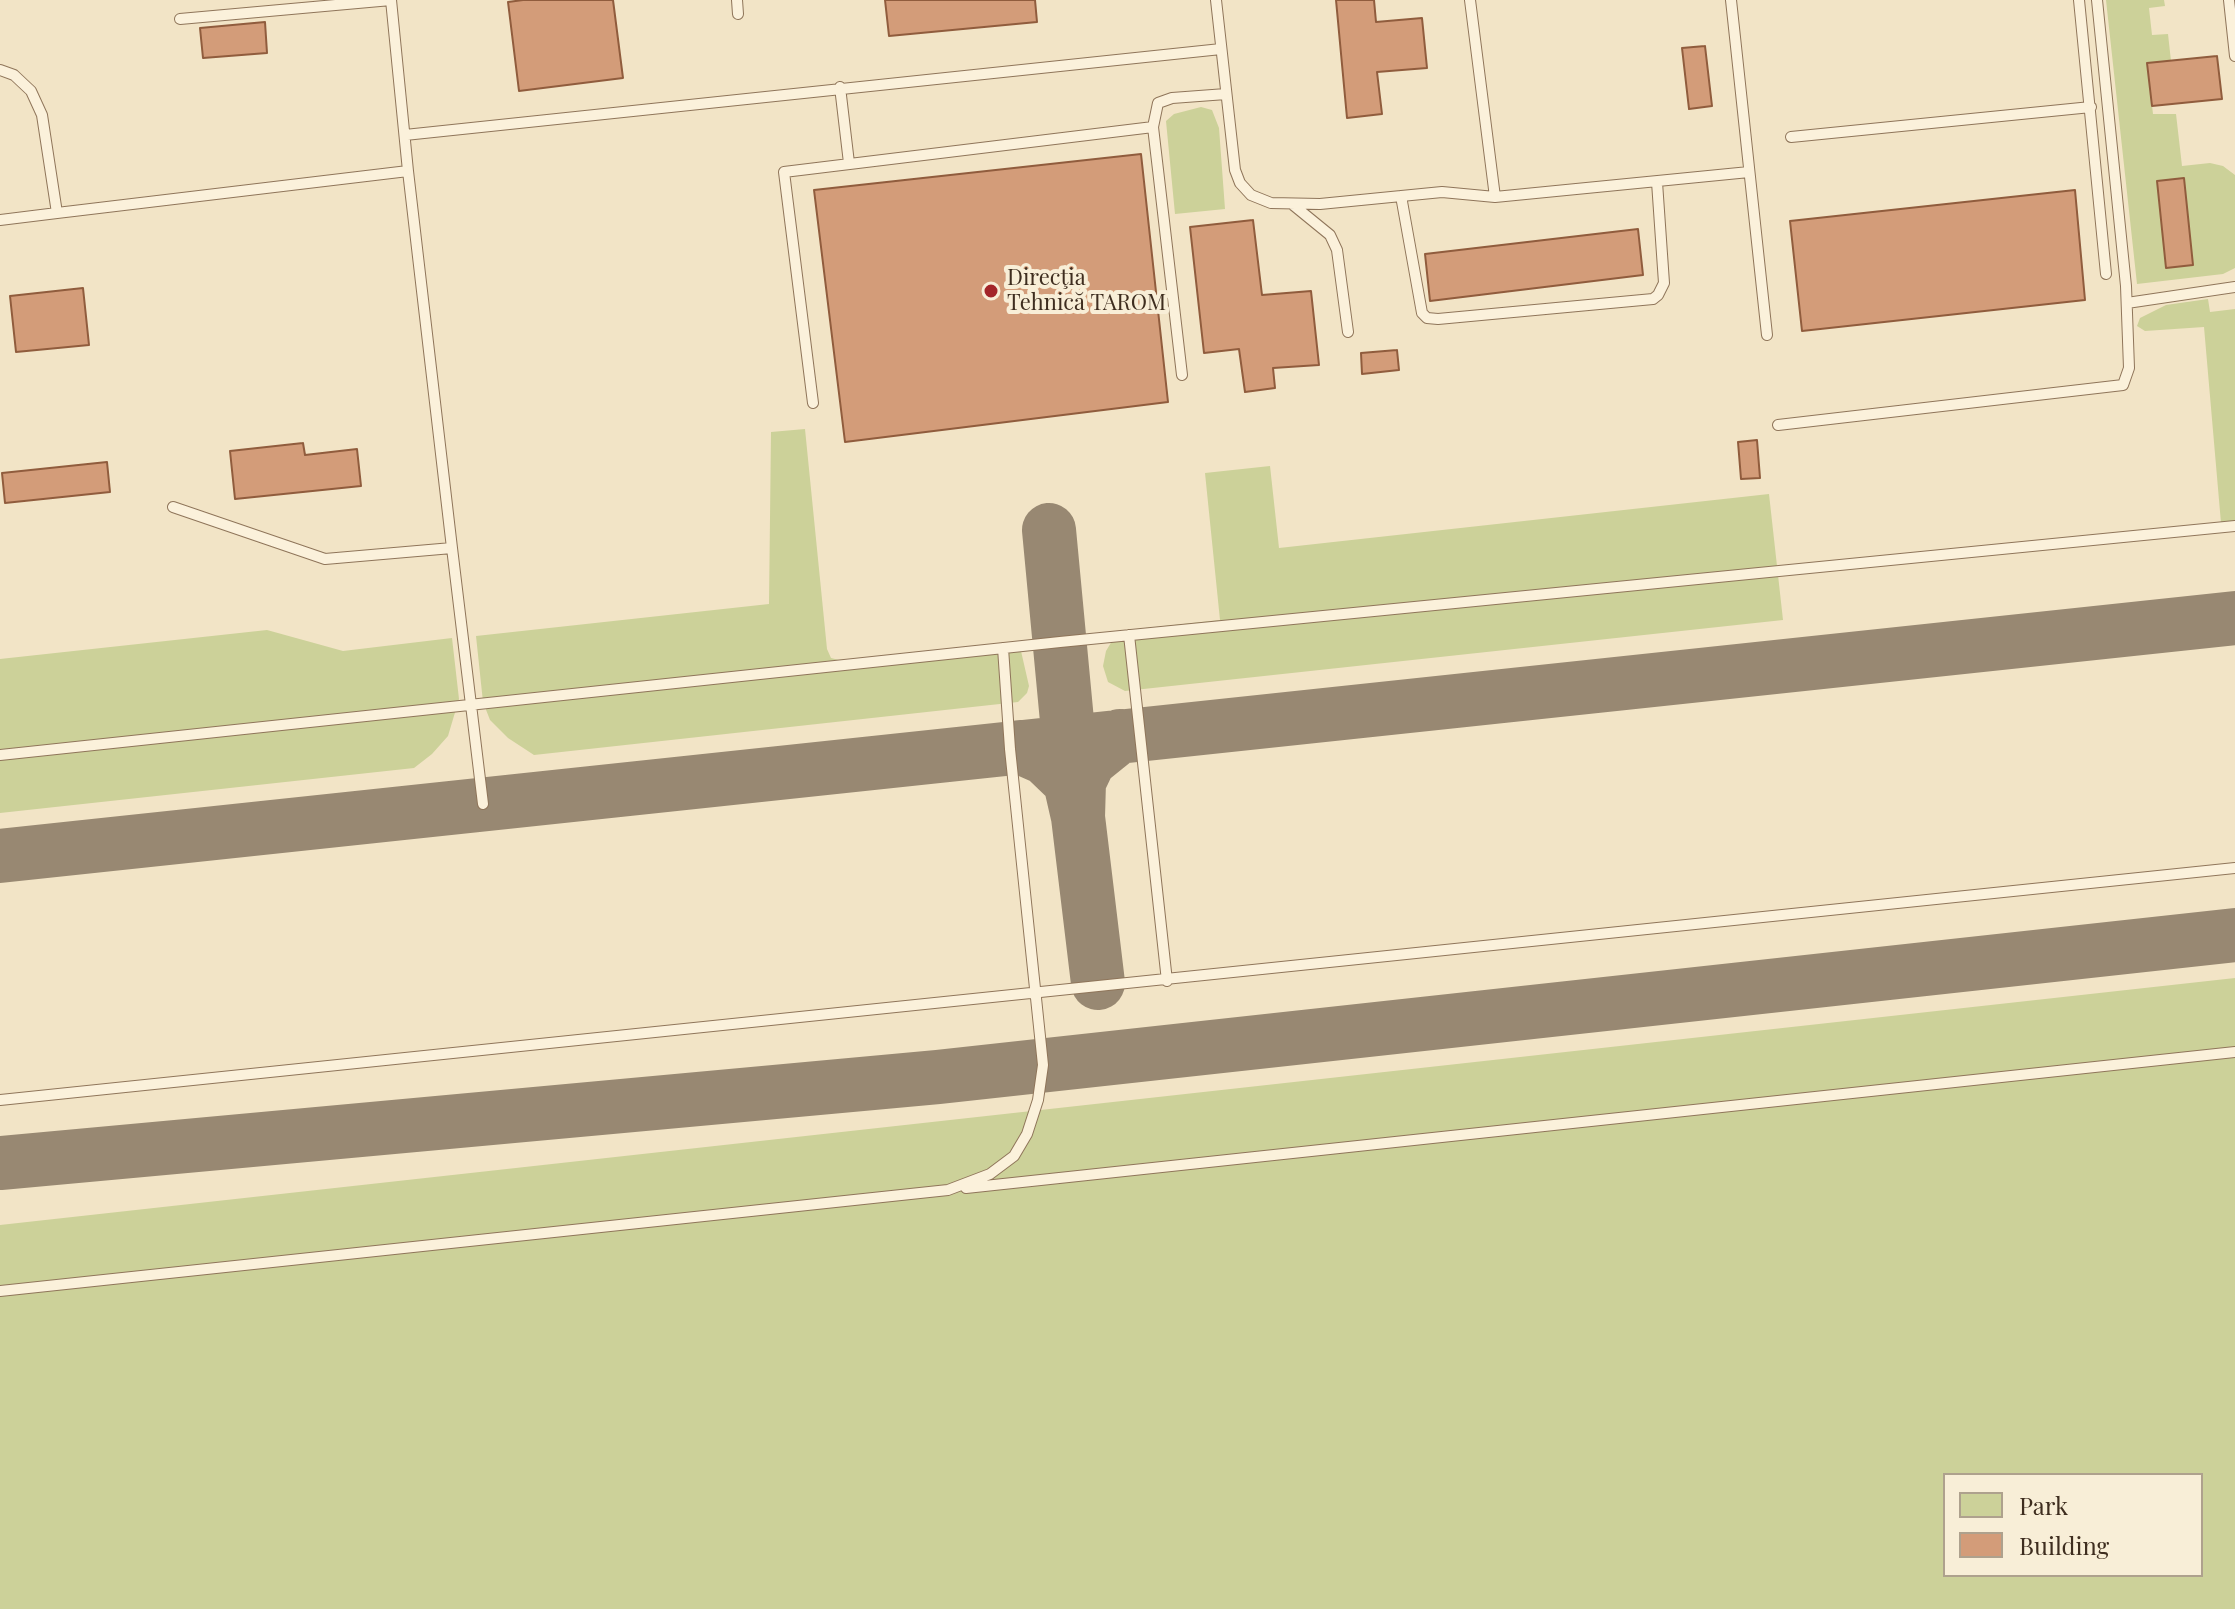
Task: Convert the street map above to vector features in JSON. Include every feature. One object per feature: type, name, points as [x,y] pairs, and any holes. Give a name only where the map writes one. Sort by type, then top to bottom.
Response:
[{"type":"lane","points":[[180,19],[391,0],[408,171],[483,804]]},
{"type":"lane","points":[[737,0],[738,14]]},
{"type":"lane","points":[[1216,0],[1235,170],[1240,183],[1251,195],[1271,203],[1320,204],[1442,192],[1495,197],[1749,172]]},
{"type":"lane","points":[[1470,0],[1495,197]]},
{"type":"lane","points":[[1731,0],[1767,335]]},
{"type":"lane","points":[[2079,0],[2106,274]]},
{"type":"lane","points":[[1778,425],[2123,385],[2129,368],[2127,303],[2097,0]]},
{"type":"lane","points":[[2229,0],[2235,56]]},
{"type":"lane","points":[[405,135],[1221,49]]},
{"type":"lane","points":[[0,70],[14,75],[31,91],[42,115],[57,213]]},
{"type":"lane","points":[[840,87],[849,163]]},
{"type":"lane","points":[[1182,375],[1153,127],[1158,103],[1172,98],[1226,94]]},
{"type":"lane","points":[[1791,137],[2091,107]]},
{"type":"lane","points":[[813,403],[784,172],[1153,127]]},
{"type":"lane","points":[[0,220],[408,171]]},
{"type":"lane","points":[[1401,196],[1422,313],[1427,318],[1438,319],[1653,299],[1664,283],[1657,182]]},
{"type":"lane","points":[[1292,204],[1330,235],[1337,250],[1348,332]]},
{"type":"lane","points":[[2127,303],[2235,287]]},
{"type":"lane","points":[[173,507],[325,559],[452,548]]},
{"type":"lane","points":[[0,755],[1129,635],[2235,526]]},
{"type":"lane","points":[[1129,635],[1167,981]]},
{"type":"lane","points":[[948,1190],[990,1174],[1014,1156],[1027,1134],[1038,1100],[1043,1065],[1010,749],[1003,648]]},
{"type":"lane","points":[[0,1100],[2235,868]]},
{"type":"lane","points":[[0,1291],[2235,1052]]},
{"type":"green space","points":[[2106,0],[2164,0],[2165,6],[2149,8],[2152,35],[2168,34],[2171,61],[2147,63],[2153,114],[2176,114],[2182,166],[2210,163],[2223,166],[2235,175],[2235,268],[2223,274],[2137,284]]},
{"type":"green space","points":[[1201,107],[1212,110],[1219,128],[1225,209],[1175,214],[1166,121],[1174,114]]},
{"type":"green space","points":[[2208,299],[2210,312],[2235,309],[2235,521],[2221,523],[2204,327],[2145,331],[2137,326],[2140,318],[2166,305]]},
{"type":"green space","points":[[805,429],[827,649],[831,658],[839,660],[1010,647],[1021,651],[1029,686],[1018,702],[534,755],[508,738],[490,720],[483,702],[476,636],[769,604],[771,432]]},
{"type":"green space","points":[[1270,466],[1279,548],[1769,494],[1783,620],[1125,691],[1108,682],[1103,666],[1106,651],[1118,631],[1220,620],[1205,473]]},
{"type":"green space","points":[[267,630],[343,651],[452,638],[459,699],[448,736],[414,768],[0,813],[0,659]]},
{"type":"green space","points":[[2235,978],[2235,1609],[0,1609],[0,1225]]},
{"type":"building","points":[[613,0],[623,78],[519,91],[508,2]]},
{"type":"building","points":[[885,0],[1035,0],[1037,22],[889,36]]},
{"type":"building","points":[[1336,0],[1374,0],[1376,22],[1422,18],[1427,68],[1377,72],[1382,114],[1347,118]]},
{"type":"building","points":[[265,22],[267,53],[203,58],[200,28]]},
{"type":"building","points":[[1705,46],[1712,106],[1689,109],[1682,48]]},
{"type":"building","points":[[2217,56],[2222,99],[2152,106],[2147,63]]},
{"type":"building","name":"Direcţia Tehnică TAROM","points":[[1141,154],[1168,402],[845,442],[814,190]]},
{"type":"building","points":[[2184,178],[2193,265],[2166,268],[2157,181]]},
{"type":"building","points":[[2075,190],[2085,300],[1802,331],[1790,221]]},
{"type":"building","points":[[1253,220],[1262,295],[1311,291],[1319,365],[1273,368],[1275,388],[1245,392],[1239,349],[1204,353],[1190,227]]},
{"type":"building","points":[[1638,229],[1643,275],[1430,301],[1425,254]]},
{"type":"building","points":[[83,288],[89,345],[16,352],[10,296]]},
{"type":"building","points":[[1397,350],[1399,370],[1362,374],[1361,353]]},
{"type":"building","points":[[1757,440],[1760,478],[1741,479],[1738,442]]},
{"type":"building","points":[[303,443],[305,455],[357,449],[361,486],[235,499],[230,451]]},
{"type":"building","points":[[107,462],[110,492],[5,503],[2,473]]},
{"type":"taxiway","points":[[1049,530],[1069,742]]},
{"type":"taxiway","points":[[0,856],[2235,618]]},
{"type":"taxiway","points":[[1020,747],[1045,758],[1070,782],[1078,817],[1079,782],[1089,761],[1120,736]]},
{"type":"taxiway","points":[[1078,817],[1098,983]]},
{"type":"taxiway","points":[[0,1163],[938,1077],[2235,935]]},
{"type":"place","name":"Direcţia Tehnică TAROM","points":[[991,291]]}]
